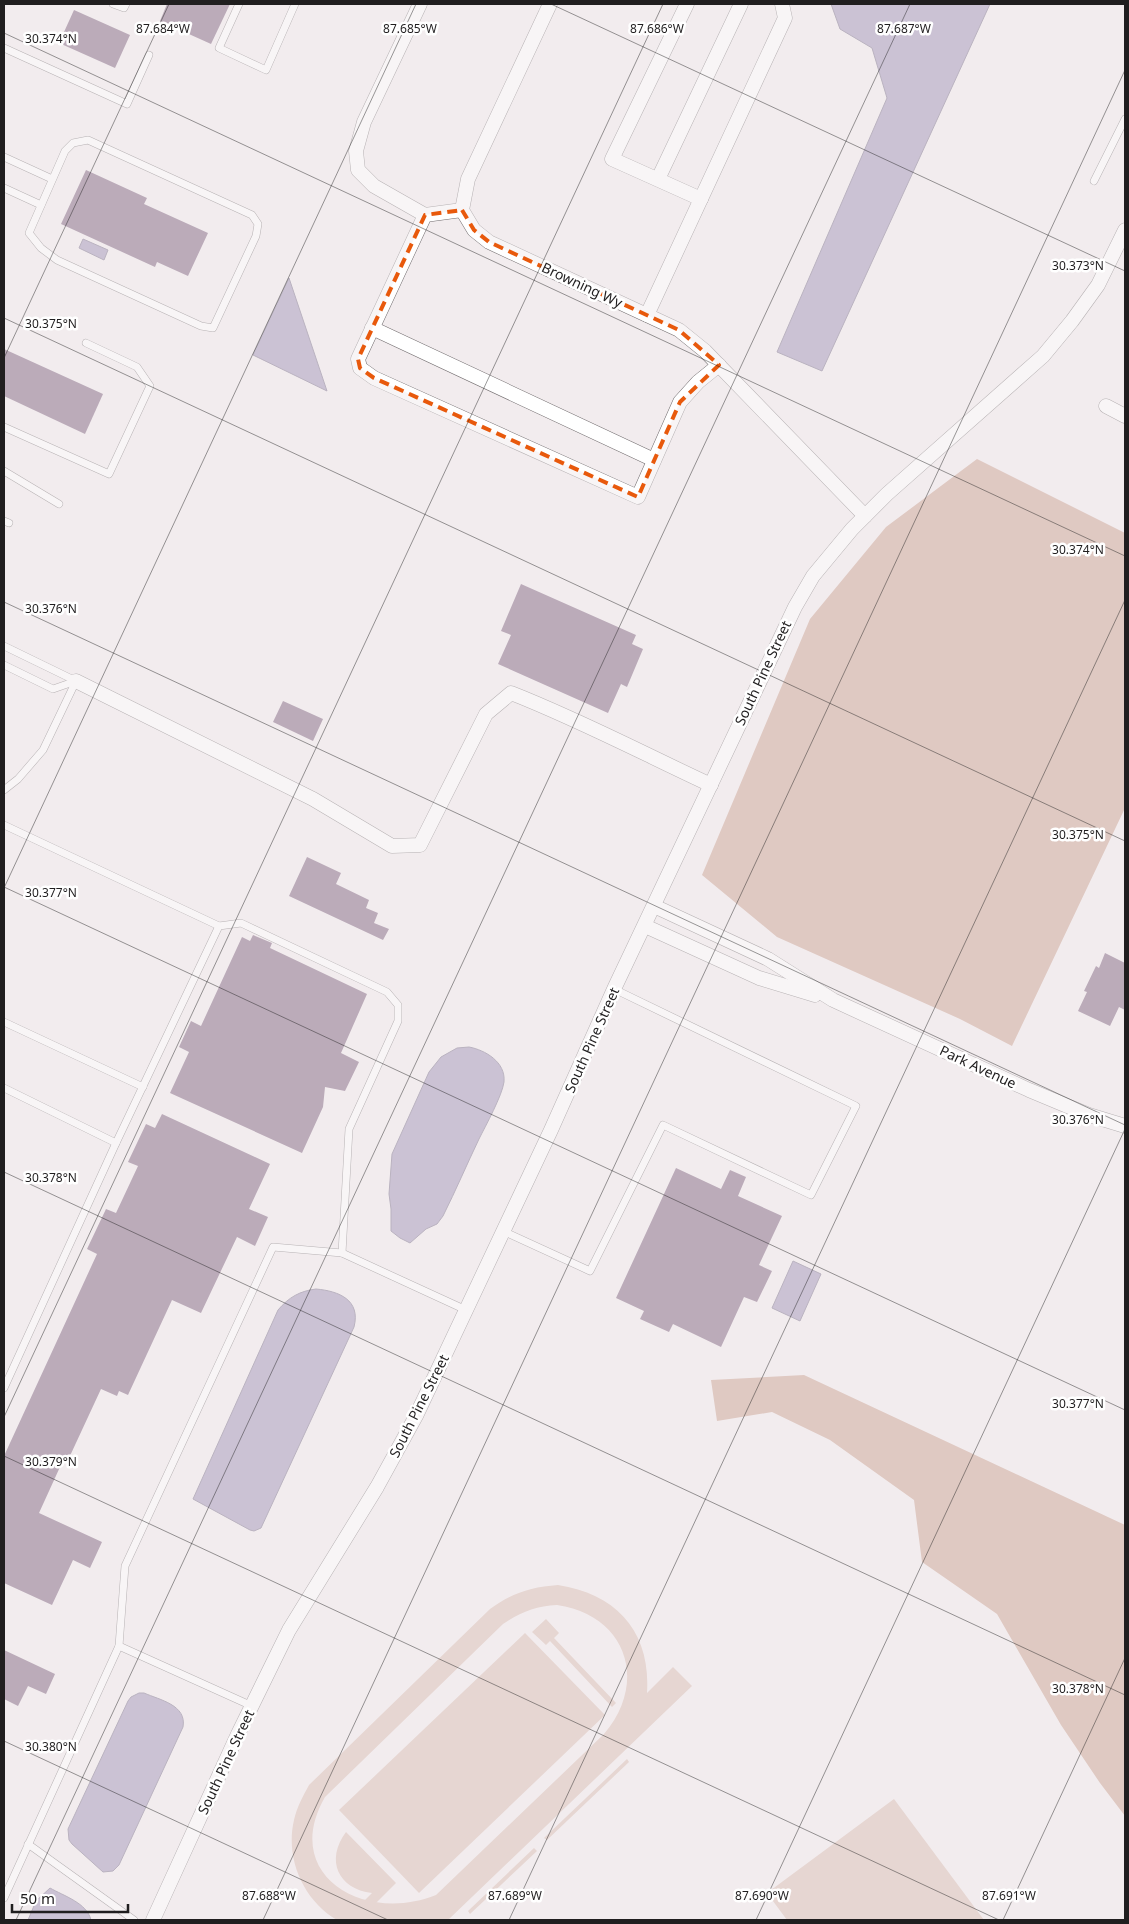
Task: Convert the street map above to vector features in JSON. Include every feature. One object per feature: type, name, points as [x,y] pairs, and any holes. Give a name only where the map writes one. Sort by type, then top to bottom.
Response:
[{"type":"street","points":[[420,4],[364,122],[356,151],[358,170],[374,186],[425,215],[462,210],[468,178],[550,4]]},
{"type":"street","points":[[687,4],[612,159],[701,199]]},
{"type":"street","points":[[658,179],[741,4]]},
{"type":"street","points":[[647,315],[785,18],[782,4]]},
{"type":"street","name":"Browning Wy","points":[[462,210],[474,230],[489,242],[679,330],[705,351],[865,516]]},
{"type":"street","points":[[425,215],[358,359],[360,368],[374,378],[638,497],[680,402],[698,382],[718,365]]},
{"type":"street","name":"South Pine Street","points":[[153,1920],[289,1630],[377,1487],[416,1416],[614,989],[795,607],[823,563],[865,516],[887,494],[1043,356],[1098,285],[1125,230]]},
{"type":"street","points":[[372,328],[654,460]]},
{"type":"street","points":[[1106,406],[1125,416]]},
{"type":"street","points":[[76,682],[313,799],[392,846],[420,845],[434,821],[486,714],[512,693],[560,712],[624,745],[711,785]]},
{"type":"street","name":"Park Avenue","points":[[654,906],[768,959],[833,1000],[1029,1090],[1089,1115],[1125,1126]]},
{"type":"street","name":"Park Avenue","points":[[645,926],[759,978],[833,1000]]},
{"type":"lane","points":[[113,4],[124,8],[126,4]]},
{"type":"lane","points":[[239,4],[219,48],[266,70],[295,4]]},
{"type":"lane","points":[[4,48],[127,104],[149,55]]},
{"type":"lane","points":[[1094,181],[1125,118]]},
{"type":"lane","points":[[88,140],[252,215],[258,224],[256,236],[213,328],[201,326],[57,260],[40,248],[29,233],[41,205],[65,151],[73,144],[88,140]]},
{"type":"lane","points":[[4,157],[52,179]]},
{"type":"lane","points":[[4,188],[41,205]]},
{"type":"lane","points":[[4,427],[108,474],[150,386],[137,367],[86,343]]},
{"type":"lane","points":[[4,472],[59,504]]},
{"type":"lane","points":[[4,646],[76,682]]},
{"type":"lane","points":[[4,665],[53,689],[76,682]]},
{"type":"lane","points":[[4,790],[18,778],[43,750],[76,682]]},
{"type":"lane","points":[[4,825],[218,926],[241,923],[387,992],[398,1005],[398,1021],[348,1129],[342,1253]]},
{"type":"lane","points":[[4,1388],[218,926]]},
{"type":"lane","points":[[503,1231],[590,1271],[663,1125],[811,1195],[856,1106],[614,989]]},
{"type":"lane","points":[[4,1022],[143,1087]]},
{"type":"lane","points":[[4,1088],[116,1143]]},
{"type":"lane","points":[[4,1898],[118,1646],[125,1566],[272,1246],[342,1253],[466,1310]]},
{"type":"lane","points":[[118,1646],[252,1706]]},
{"type":"lane","points":[[28,1844],[134,1920]]},
{"type":"highlighted area","points":[[462,210],[474,230],[489,242],[679,330],[719,365],[680,402],[638,497],[374,378],[360,368],[358,359],[425,215]]},
{"type":"shaded area","points":[[831,4],[990,4],[822,371],[777,352],[887,98],[872,48],[840,29]]},
{"type":"shaded area","points":[[83,239],[108,250],[104,260],[79,248]]},
{"type":"shaded area","points":[[289,278],[327,391],[253,355]]},
{"type":"shaded area","points":[[977,459],[1125,533],[1125,808],[1012,1046],[960,1019],[777,937],[702,875],[810,619],[886,527]]},
{"type":"shaded area","points":[[469,1047],[488,1054],[498,1063],[504,1075],[503,1088],[443,1216],[437,1224],[426,1229],[410,1243],[391,1231],[389,1194],[392,1154],[429,1072],[441,1057],[457,1048]]},
{"type":"shaded area","points":[[793,1261],[821,1274],[800,1321],[772,1308]]},
{"type":"shaded area","points":[[316,1289],[340,1295],[351,1304],[354,1310],[354,1327],[261,1528],[254,1531],[250,1530],[193,1499],[278,1310],[295,1295]]},
{"type":"shaded area","points":[[804,1375],[1125,1525],[1125,1816],[1061,1725],[997,1614],[922,1562],[914,1500],[830,1440],[772,1412],[717,1421],[711,1380]]},
{"type":"shaded area","points":[[558,1585],[597,1597],[613,1607],[626,1620],[636,1634],[643,1652],[647,1671],[647,1693],[673,1667],[692,1686],[448,1920],[337,1920],[325,1912],[306,1890],[299,1877],[292,1849],[294,1820],[298,1806],[309,1785],[490,1609],[514,1595],[530,1589]],"holes":[[[557,1605],[581,1611],[600,1622],[614,1636],[623,1653],[627,1673],[625,1693],[618,1714],[604,1734],[436,1895],[409,1902],[382,1903],[357,1897],[337,1886],[321,1870],[313,1849],[314,1825],[325,1797],[503,1624],[535,1608]]]},
{"type":"shaded area","points":[[546,1619],[559,1633],[554,1638],[616,1703],[612,1707],[550,1641],[546,1645],[532,1632]]},
{"type":"shaded area","points":[[525,1633],[605,1715],[419,1893],[339,1810]]},
{"type":"shaded area","points":[[139,1693],[144,1693],[177,1708],[181,1713],[183,1727],[119,1865],[113,1871],[103,1872],[72,1844],[69,1840],[68,1829],[128,1701]]},
{"type":"shaded area","points":[[627,1759],[629,1762],[547,1840],[544,1838]]},
{"type":"shaded area","points":[[894,1799],[984,1920],[787,1920],[767,1893]]},
{"type":"shaded area","points":[[346,1832],[396,1883],[368,1911],[361,1904],[372,1893],[351,1886],[338,1872],[336,1853]]},
{"type":"shaded area","points":[[534,1848],[537,1851],[470,1914],[468,1911]]},
{"type":"shaded area","points":[[50,1888],[80,1905],[89,1914],[91,1920],[28,1920],[36,1901]]},
{"type":"building","points":[[167,4],[230,4],[211,44],[160,21]]},
{"type":"building","points":[[74,10],[130,35],[115,68],[59,43]]},
{"type":"building","points":[[86,170],[147,198],[144,204],[208,233],[188,276],[157,262],[155,267],[61,224]]},
{"type":"building","points":[[4,349],[103,394],[85,434],[4,396]]},
{"type":"building","points":[[521,584],[636,635],[632,644],[643,649],[627,687],[621,684],[608,713],[498,664],[511,635],[501,631]]},
{"type":"building","points":[[283,701],[323,719],[313,741],[273,722]]},
{"type":"building","points":[[307,857],[341,873],[336,884],[369,900],[366,908],[378,913],[374,923],[389,929],[383,940],[289,896]]},
{"type":"building","points":[[253,935],[272,943],[270,948],[367,994],[341,1053],[359,1062],[345,1091],[325,1087],[323,1107],[302,1153],[170,1093],[189,1052],[179,1047],[191,1021],[201,1026],[242,937],[250,941]]},
{"type":"building","points":[[1105,953],[1125,963],[1125,1010],[1119,1007],[1110,1026],[1078,1011],[1087,992],[1084,991],[1096,966],[1099,968]]},
{"type":"building","points":[[162,1114],[270,1164],[249,1209],[268,1217],[255,1246],[237,1237],[201,1313],[172,1300],[128,1395],[119,1391],[117,1396],[101,1389],[69,1458],[65,1456],[39,1513],[102,1542],[90,1568],[73,1560],[52,1605],[4,1583],[4,1456],[97,1254],[87,1249],[106,1209],[116,1213],[138,1166],[128,1162],[146,1124],[155,1128]]},
{"type":"building","points":[[676,1168],[721,1189],[730,1170],[746,1177],[738,1196],[782,1216],[759,1265],[772,1271],[757,1302],[744,1297],[721,1347],[673,1324],[669,1332],[640,1319],[644,1311],[616,1298]]},
{"type":"building","points":[[4,1650],[55,1674],[46,1694],[28,1686],[18,1706],[4,1699]]}]
